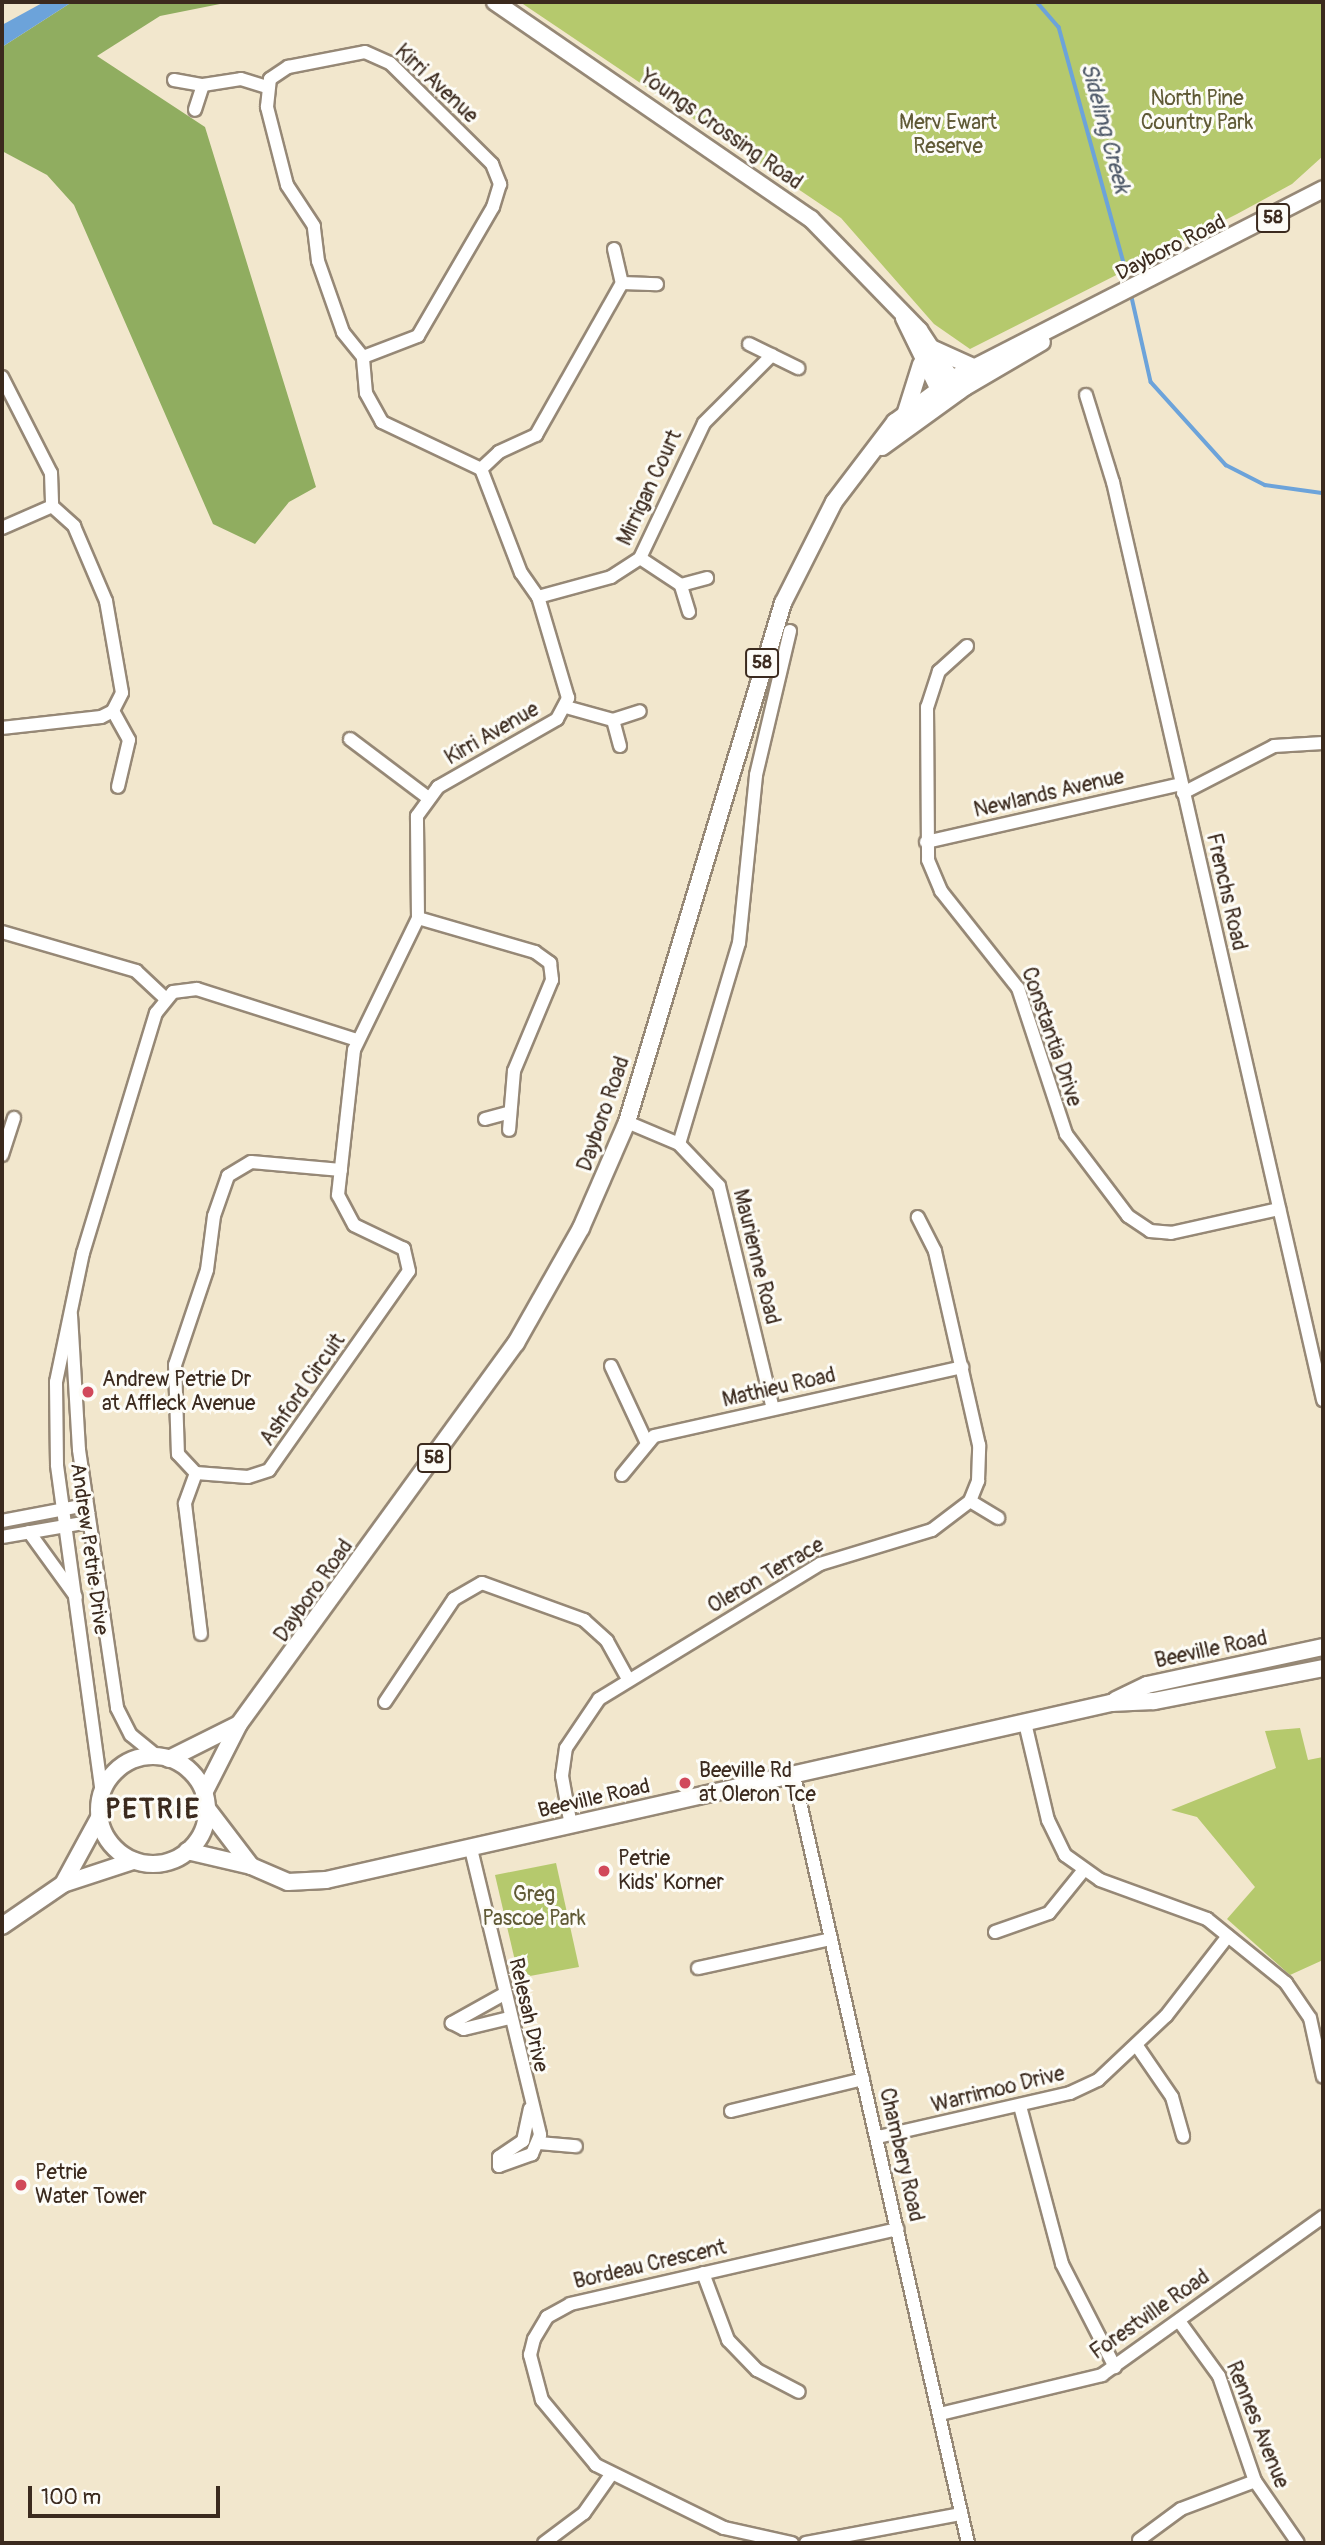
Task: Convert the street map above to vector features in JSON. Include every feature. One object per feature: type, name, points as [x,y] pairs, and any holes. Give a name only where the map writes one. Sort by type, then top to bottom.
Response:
[{"type":"main road","name":"Youngs Crossing Road","points":[[495,2],[792,204],[848,251],[929,346],[948,390]]},
{"type":"main road","name":"Dayboro Road","points":[[873,453],[973,366],[1072,321],[1222,246],[1323,189]]},
{"type":"main road","name":"Youngs Crossing Road","points":[[903,315],[921,364],[948,390]]},
{"type":"main road","name":"Dayboro Road","points":[[205,1800],[239,1724],[516,1343],[581,1228],[626,1122],[783,603],[820,524],[906,412],[1072,321]]},
{"type":"main road","points":[[929,346],[973,366]]},
{"type":"main road","points":[[906,412],[921,364]]},
{"type":"main road","name":"Beeville Road","points":[[1111,1703],[1147,1685],[1323,1647]]},
{"type":"main road","name":"Beeville Road","points":[[187,1851],[251,1866],[274,1879],[313,1882],[471,1849],[1111,1703],[1154,1701],[1323,1668]]},
{"type":"main road","name":"Dayboro Road","points":[[163,1758],[239,1724]]},
{"type":"main road","points":[[163,1758],[194,1775],[205,1800]]},
{"type":"main road","name":"58","points":[[102,1794],[124,1765],[163,1758]]},
{"type":"main road","points":[[63,1884],[99,1818],[102,1794]]},
{"type":"main road","name":"58","points":[[187,1851],[201,1835],[205,1800]]},
{"type":"main road","name":"Beeville Road","points":[[205,1800],[251,1866]]},
{"type":"main road","points":[[99,1818],[108,1840],[133,1861]]},
{"type":"main road","points":[[2,1926],[63,1884],[133,1861],[158,1864],[187,1851]]},
{"type":"street","name":"Kirri Avenue","points":[[267,87],[288,68],[373,54],[498,174],[493,207],[418,336],[363,357]]},
{"type":"street","points":[[174,80],[203,85],[241,79],[267,87],[287,185],[314,226],[318,261],[343,332],[363,357],[366,393],[382,422],[481,469],[499,452],[536,435],[622,284],[614,248]]},
{"type":"street","points":[[195,110],[203,85]]},
{"type":"street","points":[[622,284],[657,285]]},
{"type":"street","points":[[749,344],[797,368]]},
{"type":"street","name":"Mirrigan Court","points":[[538,597],[611,577],[640,558],[699,431],[772,355]]},
{"type":"street","points":[[2,377],[51,473],[52,506],[74,526],[111,619],[122,693],[113,711]]},
{"type":"street","name":"Frenchs Road","points":[[1086,395],[1113,482],[1323,1400]]},
{"type":"street","name":"Kirri Avenue","points":[[427,797],[548,725],[566,707],[566,688],[538,597],[521,573],[481,469]]},
{"type":"street","points":[[2,528],[52,506]]},
{"type":"street","points":[[640,558],[681,585],[689,612]]},
{"type":"street","points":[[681,585],[707,578]]},
{"type":"street","points":[[679,1144],[739,943],[756,775],[790,631]]},
{"type":"street","name":"Constantia Drive","points":[[967,646],[939,671],[927,707],[926,842],[937,884],[1018,988],[1066,1134],[1128,1216],[1161,1233],[1279,1209]]},
{"type":"street","points":[[566,707],[613,720],[640,711]]},
{"type":"street","points":[[2,728],[113,711]]},
{"type":"street","points":[[113,711],[129,740],[118,787]]},
{"type":"street","points":[[613,720],[620,746]]},
{"type":"street","points":[[2,932],[136,971],[165,998],[197,989],[357,1040],[418,918],[416,828],[427,797],[350,739]]},
{"type":"street","name":"Newlands Avenue","points":[[926,842],[1182,789],[1274,746],[1323,743]]},
{"type":"street","points":[[418,918],[535,952],[550,963],[552,980],[517,1061],[507,1112],[509,1130]]},
{"type":"street","name":"Andrew Petrie Drive","points":[[102,1794],[66,1525],[55,1405],[71,1311],[87,1241],[165,998]]},
{"type":"street","name":"Ashford Circuit","points":[[195,1473],[248,1477],[269,1470],[409,1271],[404,1249],[344,1215],[341,1170],[357,1040]]},
{"type":"street","points":[[485,1119],[507,1112]]},
{"type":"street","points":[[2,1155],[14,1118]]},
{"type":"street","name":"Maurienne Road","points":[[626,1122],[679,1144],[711,1173],[726,1203],[773,1409]]},
{"type":"street","points":[[201,1634],[185,1504],[195,1473],[178,1454],[175,1365],[207,1270],[214,1216],[228,1176],[251,1161],[341,1170]]},
{"type":"street","points":[[918,1217],[935,1251],[981,1457],[970,1501],[998,1518]]},
{"type":"street","name":"Andrew Petrie Drive","points":[[71,1311],[86,1506],[117,1708],[131,1735],[163,1758]]},
{"type":"street","points":[[611,1366],[646,1441],[622,1475]]},
{"type":"street","name":"Mathieu Road","points":[[646,1441],[773,1409],[962,1367]]},
{"type":"street","name":"Oleron Terrace","points":[[571,1826],[562,1776],[570,1734],[588,1709],[628,1679],[820,1564],[932,1531],[970,1501]]},
{"type":"street","points":[[2,1521],[86,1506]]},
{"type":"street","points":[[2,1537],[89,1522]]},
{"type":"street","points":[[29,1532],[76,1597]]},
{"type":"street","points":[[385,1702],[454,1599],[470,1580],[584,1620],[607,1642],[628,1679]]},
{"type":"street","points":[[1025,1723],[1055,1840],[1083,1871],[1181,1906],[1228,1936],[1305,2006],[1323,2077]]},
{"type":"street","name":"Chambery Road","points":[[794,1776],[968,2543]]},
{"type":"street","name":"Relesah Drive","points":[[471,1849],[539,2143]]},
{"type":"street","points":[[995,1932],[1049,1913],[1083,1871]]},
{"type":"street","name":"Warrimoo Drive","points":[[878,2137],[1020,2106],[1085,2087],[1137,2046],[1228,1936]]},
{"type":"street","points":[[698,1968],[831,1939]]},
{"type":"street","points":[[504,1994],[452,2023],[464,2029],[509,2018]]},
{"type":"street","points":[[1137,2046],[1172,2097],[1183,2136]]},
{"type":"street","points":[[731,2110],[863,2079]]},
{"type":"street","points":[[1020,2106],[1062,2264],[1115,2367]]},
{"type":"street","name":"Relesah Drive","points":[[497,2163],[523,2141],[530,2109]]},
{"type":"street","points":[[485,2169],[497,2163],[506,2166],[539,2143],[576,2146]]},
{"type":"street","name":"Forestville Road","points":[[940,2414],[1115,2367],[1323,2217]]},
{"type":"street","name":"Bordeau Crescent","points":[[792,2543],[746,2536],[610,2476],[554,2421],[542,2400],[530,2355],[534,2339],[547,2317],[570,2304],[898,2229]]},
{"type":"street","points":[[703,2273],[728,2340],[757,2370],[799,2392]]},
{"type":"street","name":"Rennes Avenue","points":[[1179,2321],[1219,2376],[1255,2481],[1298,2543]]},
{"type":"street","points":[[544,2543],[584,2513],[610,2476]]},
{"type":"street","points":[[1139,2540],[1181,2509],[1255,2481]]},
{"type":"street","points":[[806,2543],[961,2514]]},
{"type":"green space","points":[[72,2],[230,2],[160,16],[97,56],[205,127],[316,487],[289,502],[255,544],[213,524],[74,205],[47,175],[2,151],[2,47]]},
{"type":"green space","name":"Merv Ewart Reserve","points":[[520,2],[1323,2],[1323,156],[1292,184],[970,349],[934,324],[841,218]]},
{"type":"green space","points":[[1300,1728],[1308,1760],[1323,1757],[1323,1960],[1290,1975],[1227,1919],[1255,1887],[1197,1817],[1171,1810],[1276,1768],[1265,1731]]},
{"type":"green space","name":"Greg Pascoe Park","points":[[556,1863],[579,1967],[519,1978],[495,1875]]},
{"type":"water","points":[[44,2],[72,2],[2,47],[2,25]]},
{"type":"waterway","name":"Sideling Creek","points":[[1037,2],[1059,27],[1126,271]]},
{"type":"waterway","name":"Sideling Creek","points":[[1131,293],[1151,382],[1226,465],[1265,485],[1323,493]]},
{"type":"place","name":"Andrew Petrie Dr at Affleck Avenue","points":[[88,1392]]},
{"type":"place","name":"Beeville Rd at Oleron Tce","points":[[685,1783]]},
{"type":"place","name":"Petrie Kids' Korner","points":[[604,1871]]},
{"type":"place","name":"Petrie Water Tower","points":[[21,2185]]},
{"type":"district","name":"PETRIE","points":[[153,1810]]},
{"type":"park label","name":"North Pine Country Park","points":[[1197,111]]}]
